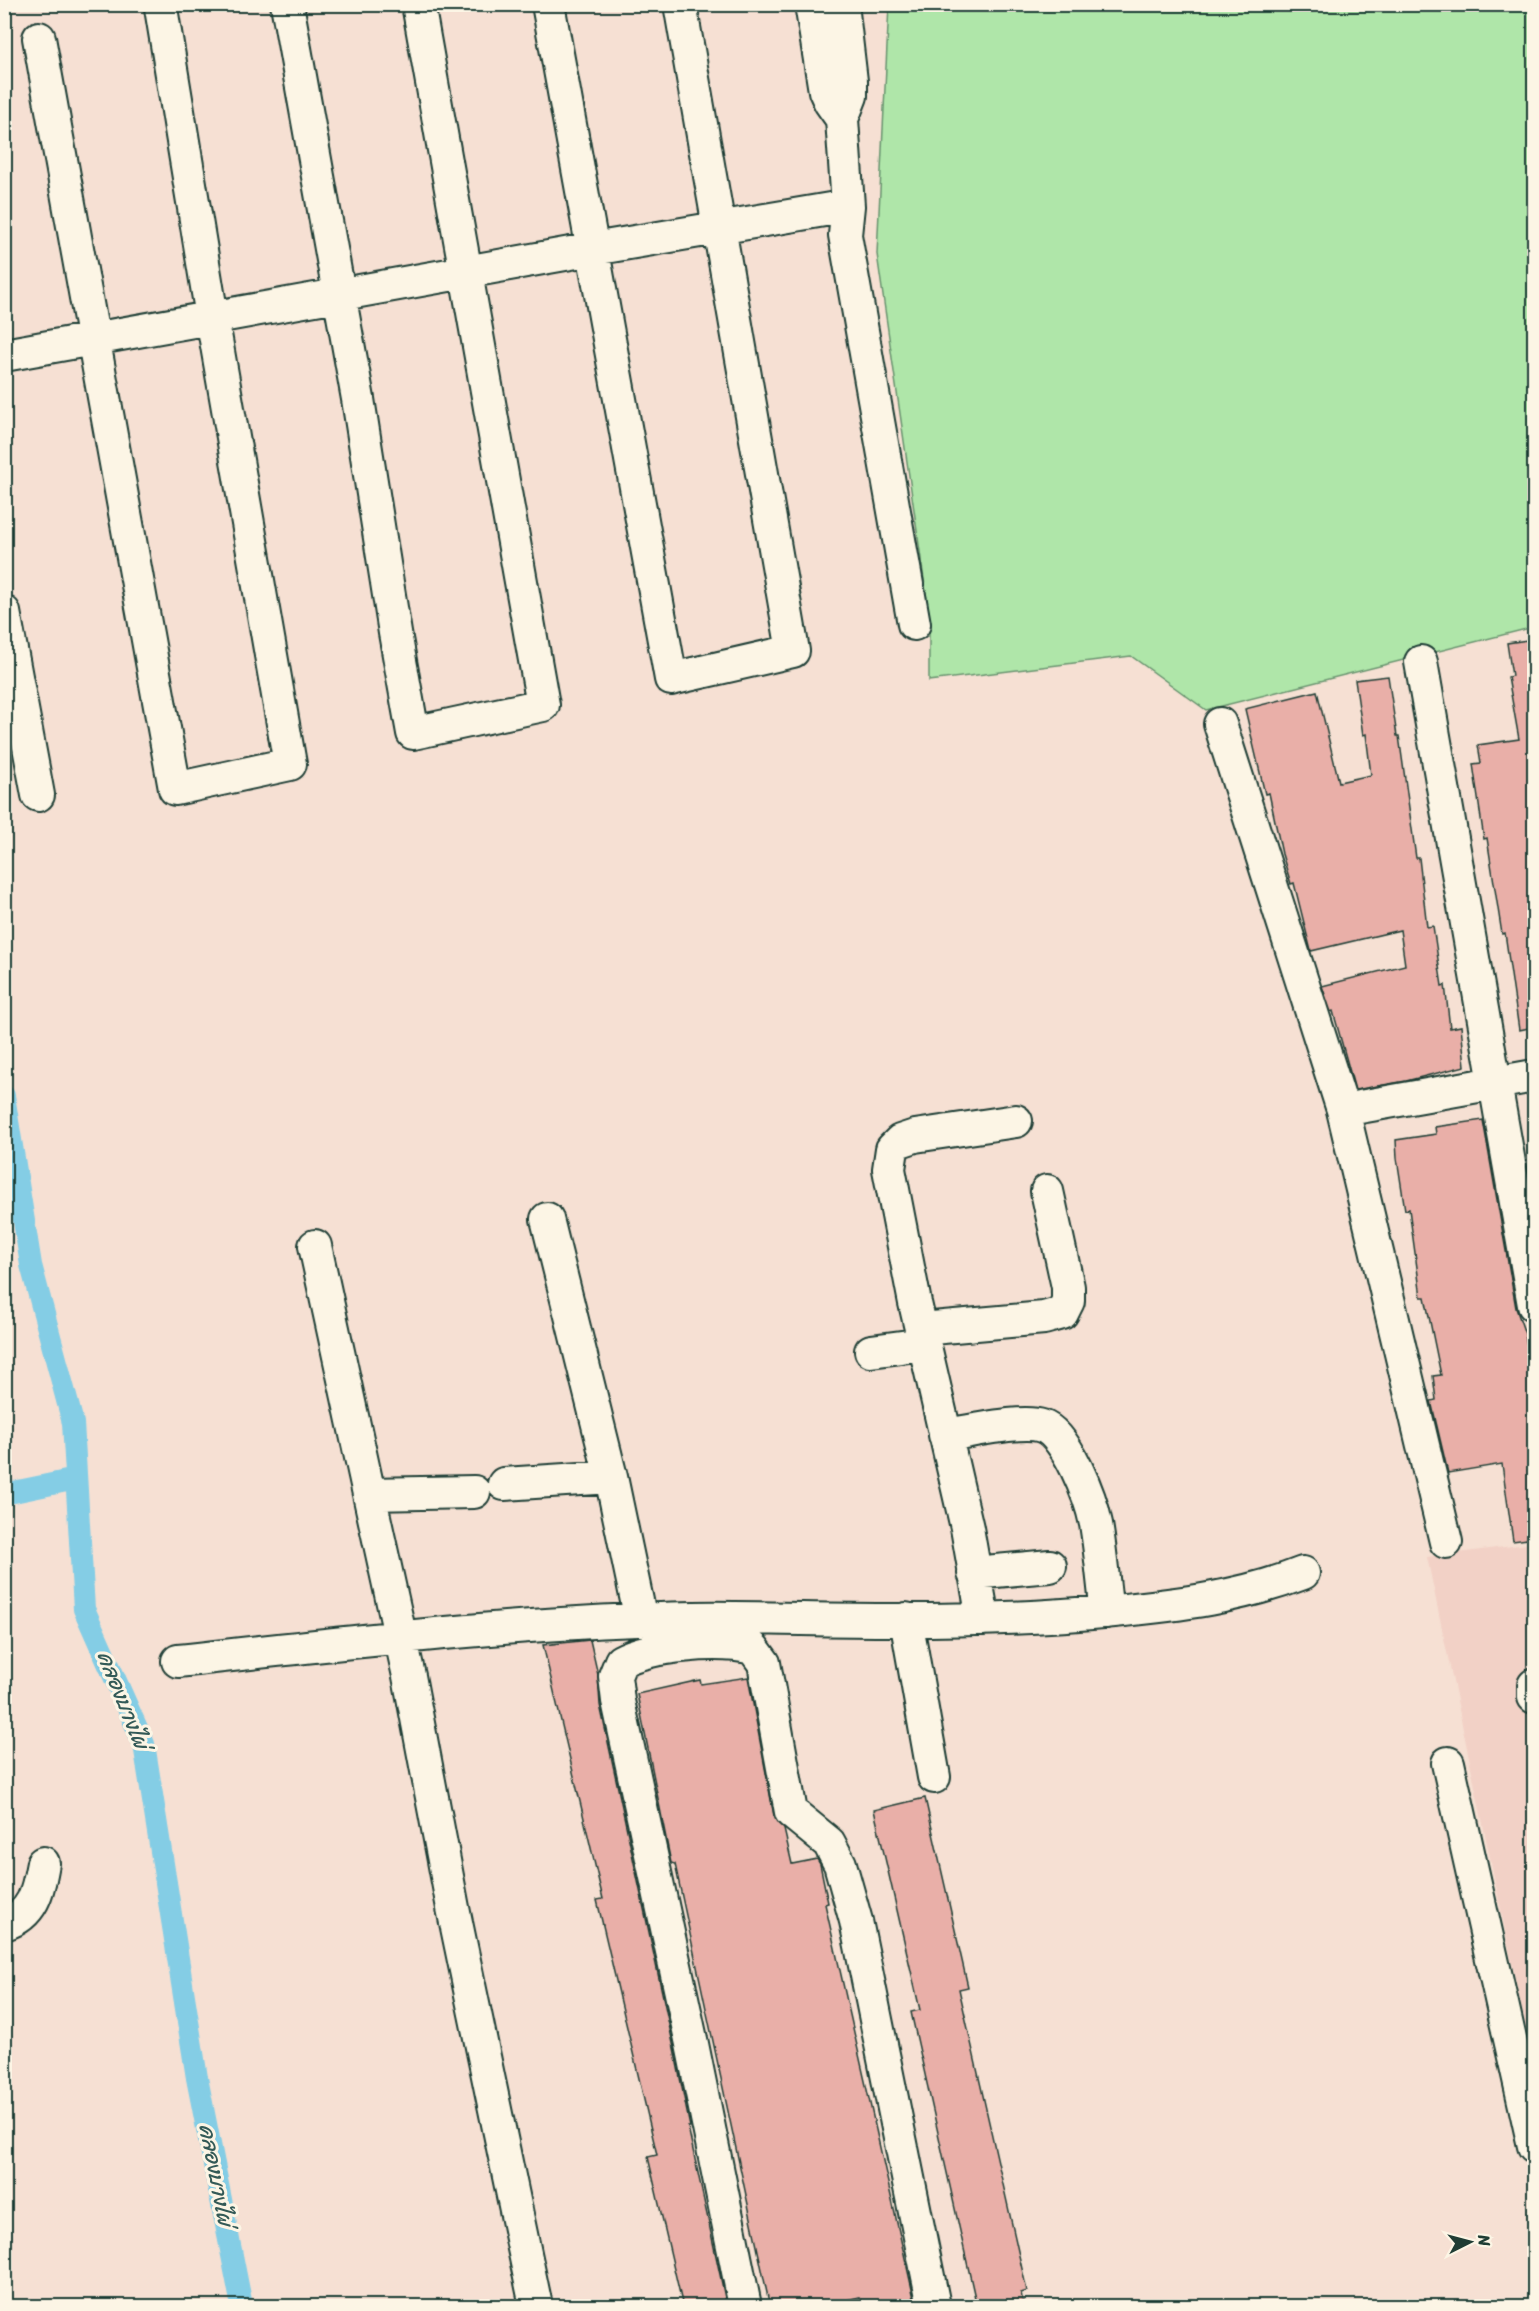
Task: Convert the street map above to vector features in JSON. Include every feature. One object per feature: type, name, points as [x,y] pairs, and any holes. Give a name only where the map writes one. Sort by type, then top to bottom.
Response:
[{"type":"street","points":[[287,4],[358,399],[394,633],[413,733],[543,705],[418,4]]},
{"type":"street","points":[[548,4],[670,679],[793,651],[680,4]]},
{"type":"street","points":[[811,4],[825,91],[842,119]]},
{"type":"street","points":[[842,4],[851,81],[851,96],[842,119],[848,206],[845,235],[914,624]]},
{"type":"street","points":[[39,38],[175,789],[290,764],[161,8]]},
{"type":"street","points":[[4,356],[593,249],[718,230],[848,206]]},
{"type":"street","points":[[4,612],[38,795]]},
{"type":"street","points":[[1421,662],[1534,1305]]},
{"type":"street","points":[[1220,724],[1345,1117],[1446,1542]]},
{"type":"street","points":[[1496,1091],[1534,1076]]},
{"type":"street","points":[[1345,1117],[1496,1091],[1534,1092]]},
{"type":"street","points":[[983,1619],[967,1528],[923,1336],[889,1169],[892,1149],[900,1141],[915,1136],[1016,1121]]},
{"type":"street","points":[[871,1352],[923,1336],[1044,1318],[1062,1313],[1068,1300],[1068,1287],[1047,1191]]},
{"type":"street","points":[[547,1219],[611,1477],[641,1620]]},
{"type":"street","points":[[315,1246],[428,1768],[453,1908],[536,2307]]},
{"type":"street","points":[[945,1436],[1026,1424],[1041,1426],[1053,1432],[1081,1480],[1095,1522],[1107,1612]]},
{"type":"street","points":[[369,1494],[489,1488],[611,1477]]},
{"type":"street","points":[[974,1573],[1050,1566]]},
{"type":"street","points":[[178,1661],[399,1637],[552,1624],[735,1617],[1037,1618],[1205,1601],[1276,1584],[1303,1573]]},
{"type":"street","points":[[906,1619],[934,1777]]},
{"type":"street","points":[[745,2307],[690,2032],[618,1701],[615,1676],[621,1661],[634,1655],[707,1645],[736,1644],[753,1648],[764,1664],[791,1812],[829,1843],[840,1864],[858,1933],[934,2307]]},
{"type":"street","points":[[1534,1685],[1534,1697]]},
{"type":"street","points":[[1448,1763],[1534,2146]]},
{"type":"street","points":[[4,1924],[14,1922],[29,1909],[38,1891],[43,1863]]},
{"type":"shaded area","points":[[1534,1543],[1534,2068],[1427,1557]]},
{"type":"green space","points":[[889,5],[1534,5],[1534,627],[1206,710],[1131,656],[929,681],[929,614],[877,254]]},
{"type":"building","points":[[1534,639],[1534,1027],[1519,1030],[1505,933],[1502,934],[1473,764],[1481,763],[1478,745],[1519,739],[1508,677],[1512,676],[1507,643]]},
{"type":"building","points":[[1388,676],[1416,858],[1419,858],[1427,927],[1433,926],[1442,986],[1445,985],[1450,1028],[1461,1026],[1465,1066],[1406,1081],[1355,1090],[1333,1011],[1331,1012],[1322,986],[1405,965],[1400,930],[1311,951],[1294,883],[1291,884],[1282,854],[1269,793],[1265,794],[1245,709],[1317,691],[1339,782],[1371,775],[1366,734],[1363,735],[1355,680]]},
{"type":"building","points":[[1483,1120],[1516,1308],[1525,1334],[1534,1388],[1534,1538],[1513,1541],[1502,1464],[1448,1473],[1431,1401],[1436,1400],[1433,1376],[1441,1375],[1425,1297],[1421,1297],[1409,1209],[1405,1210],[1397,1158],[1396,1140],[1436,1134],[1435,1127]]},
{"type":"building","points":[[590,1640],[598,1675],[600,1705],[727,2307],[683,2307],[648,2157],[657,2155],[597,1900],[603,1899],[543,1645]]},
{"type":"building","points":[[748,1677],[774,1816],[784,1829],[792,1864],[817,1859],[820,1864],[828,1903],[825,1904],[916,2307],[863,2307],[860,2297],[816,2307],[770,2307],[675,1864],[671,1863],[637,1694],[700,1680],[701,1684]]},
{"type":"building","points":[[925,1798],[968,1987],[959,1989],[1027,2291],[1021,2293],[1024,2307],[977,2307],[911,2012],[920,2010],[874,1810]]},
{"type":"waterway","name":"คลองบางไผ่","points":[[4,1096],[31,1265],[73,1423],[84,1609],[144,1744],[197,2078],[242,2306]]},
{"type":"waterway","points":[[4,1494],[76,1479]]}]
